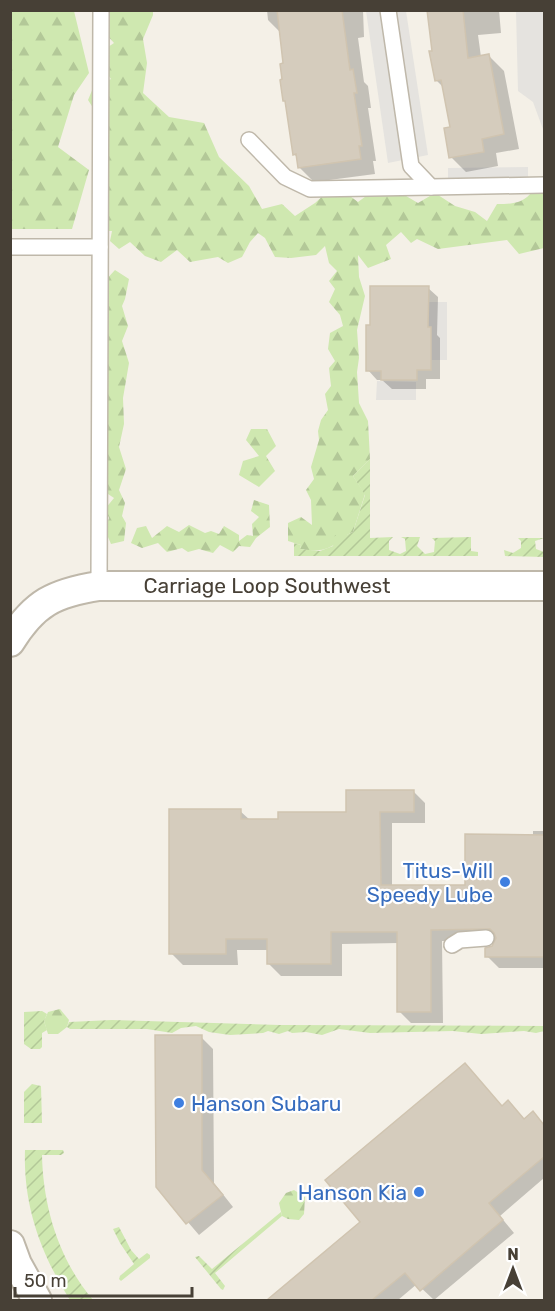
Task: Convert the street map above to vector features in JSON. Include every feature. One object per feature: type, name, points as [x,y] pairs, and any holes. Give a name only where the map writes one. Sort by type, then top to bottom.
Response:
[{"type":"street","name":"Carriage Loop Southwest","points":[[13,632],[50,599],[72,590],[99,586],[544,586]]},
{"type":"street","points":[[10,1245],[17,1264],[37,1300]]},
{"type":"lane","points":[[99,586],[101,10]]},
{"type":"lane","points":[[388,10],[411,166],[431,187]]},
{"type":"lane","points":[[249,140],[285,177],[310,189],[544,185]]},
{"type":"lane","points":[[10,247],[100,247]]},
{"type":"lane","points":[[452,945],[460,940],[486,938]]},
{"type":"green space","points":[[11,10],[74,11],[89,73],[74,95],[58,147],[89,170],[72,229],[11,229]]},
{"type":"green space","points":[[107,11],[153,11],[143,39],[147,63],[143,93],[169,117],[204,123],[219,157],[249,186],[262,209],[282,204],[295,216],[315,203],[335,185],[358,202],[384,183],[418,203],[435,193],[455,206],[475,212],[487,221],[497,204],[523,200],[540,181],[544,182],[544,248],[519,254],[507,240],[438,249],[417,239],[411,243],[401,232],[386,245],[391,259],[368,268],[358,255],[359,277],[365,296],[357,330],[359,358],[357,372],[359,403],[368,421],[370,459],[353,476],[365,494],[353,532],[323,550],[300,549],[301,545],[288,541],[288,523],[301,517],[312,525],[311,500],[306,490],[314,479],[311,467],[319,440],[318,431],[321,420],[328,410],[325,394],[331,386],[329,368],[335,361],[328,349],[330,333],[343,326],[340,315],[329,302],[335,289],[329,281],[337,271],[329,263],[325,246],[316,255],[275,257],[265,238],[258,233],[242,257],[228,263],[218,257],[190,262],[177,250],[161,262],[145,256],[130,242],[119,249],[110,241],[112,231],[106,231],[93,137],[99,117],[88,100],[93,88],[111,79],[97,60],[105,49],[114,43],[105,33]]},
{"type":"green space","points":[[115,270],[129,279],[122,306],[128,326],[122,341],[129,363],[123,398],[124,424],[119,447],[126,469],[119,490],[125,503],[122,516],[126,523],[124,541],[111,544],[105,530],[109,518],[105,509],[114,498],[108,494],[102,478],[103,283]]},
{"type":"green space","points":[[251,429],[267,429],[276,446],[266,456],[275,471],[259,487],[239,475],[243,461],[259,456],[246,440]]},
{"type":"green space","points":[[370,459],[370,538],[393,537],[389,541],[389,550],[400,554],[406,551],[405,539],[401,537],[420,537],[417,546],[425,554],[434,552],[435,541],[432,538],[471,537],[471,551],[478,552],[478,556],[294,556],[294,543],[301,545],[300,549],[320,551],[333,546],[335,535],[346,535],[353,532],[365,495],[353,476]]},
{"type":"green space","points":[[254,500],[269,505],[270,527],[256,538],[250,547],[239,546],[233,552],[220,545],[213,553],[199,549],[188,552],[182,548],[167,552],[158,543],[142,548],[131,543],[137,528],[146,526],[152,538],[167,526],[179,532],[189,525],[205,533],[211,531],[219,534],[224,526],[239,535],[239,541],[247,535],[253,536],[252,524],[259,517],[251,511]]},
{"type":"green space","points":[[518,538],[544,538],[535,541],[536,549],[544,552],[544,557],[505,556],[504,550],[513,553],[521,548],[521,541]]},
{"type":"green space","points":[[60,1009],[69,1020],[67,1027],[58,1034],[48,1034],[44,1021],[48,1012]]},
{"type":"green space","points":[[42,1011],[47,1014],[44,1021],[47,1030],[42,1033],[42,1047],[31,1049],[24,1044],[24,1012]]},
{"type":"green space","points":[[112,1020],[280,1025],[544,1026],[544,1031],[481,1034],[453,1031],[370,1033],[339,1029],[322,1035],[288,1031],[279,1034],[268,1031],[230,1035],[209,1032],[196,1026],[181,1028],[172,1033],[147,1029],[70,1029],[67,1027],[69,1022]]},
{"type":"green space","points":[[32,1084],[41,1086],[42,1123],[24,1123],[24,1092]]},
{"type":"green space","points":[[25,1150],[63,1150],[64,1153],[61,1155],[42,1155],[46,1194],[62,1250],[71,1268],[93,1300],[70,1300],[50,1265],[31,1210],[25,1171]]},
{"type":"green space","points":[[294,1190],[305,1197],[304,1214],[299,1220],[282,1216],[279,1203],[286,1193]]},
{"type":"green space","points":[[281,1212],[282,1216],[215,1273],[225,1286],[223,1290],[221,1289],[195,1257],[199,1256],[212,1269]]},
{"type":"green space","points":[[119,1227],[131,1250],[139,1259],[147,1253],[150,1255],[150,1258],[121,1281],[120,1276],[134,1264],[113,1229]]},
{"type":"shaded area","points":[[366,11],[406,11],[428,155],[388,163]]},
{"type":"shaded area","points":[[516,11],[544,11],[544,132],[533,102],[518,91]]},
{"type":"shaded area","points":[[528,167],[528,184],[448,184],[448,168]]},
{"type":"shaded area","points":[[428,302],[447,302],[447,360],[431,360]]},
{"type":"shaded area","points":[[377,381],[416,382],[416,400],[376,400]]},
{"type":"building","points":[[277,10],[342,10],[350,70],[353,69],[357,93],[354,93],[362,146],[359,146],[361,159],[298,168],[296,154],[293,155],[280,80],[282,79],[280,64],[283,63]]},
{"type":"building","points":[[427,10],[463,10],[468,58],[489,54],[504,134],[482,139],[484,152],[449,158],[444,128],[450,127],[441,80],[435,81],[429,51],[432,51]]},
{"type":"building","points":[[370,286],[429,286],[428,327],[431,327],[431,370],[417,370],[417,380],[381,380],[381,371],[366,371],[366,325],[370,325]]},
{"type":"building","points":[[346,790],[414,790],[414,812],[380,812],[381,885],[465,885],[465,834],[544,835],[544,957],[485,957],[485,948],[492,946],[496,938],[490,929],[431,930],[431,1012],[397,1012],[397,932],[331,932],[331,964],[267,964],[267,939],[226,939],[226,954],[169,954],[169,809],[241,809],[241,819],[278,819],[278,812],[346,812]]},
{"type":"building","name":"Hanson Subaru","points":[[155,1035],[202,1035],[202,1170],[223,1195],[186,1224],[156,1187]]},
{"type":"building","name":"Hanson Kia","points":[[465,1063],[502,1106],[508,1100],[524,1119],[533,1111],[544,1125],[544,1157],[489,1203],[503,1220],[420,1291],[405,1273],[372,1300],[267,1300],[360,1222],[325,1180]]},
{"type":"place","name":"Titus-Will Speedy Lube","points":[[505,882]]},
{"type":"place","name":"Hanson Subaru","points":[[179,1103]]},
{"type":"place","name":"Hanson Kia","points":[[419,1192]]}]
